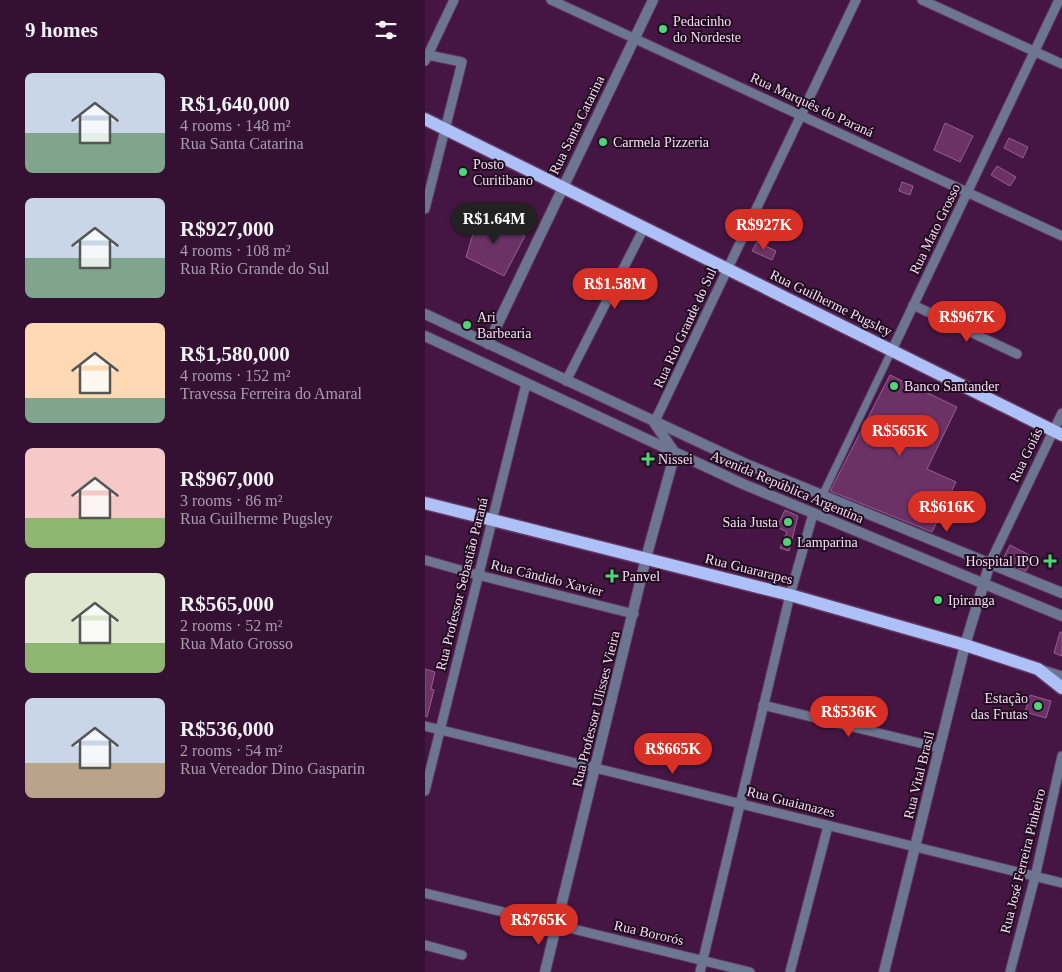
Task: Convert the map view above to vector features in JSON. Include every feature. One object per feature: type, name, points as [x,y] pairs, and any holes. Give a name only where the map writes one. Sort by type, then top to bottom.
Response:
[{"type":"main road","name":"Rua Guilherme Pugsley","points":[[425,119],[1058,432]]},
{"type":"main road","name":"Rua Guararapes","points":[[425,503],[790,595],[965,645],[1038,669]]},
{"type":"main road","points":[[1038,669],[1062,688]]},
{"type":"street","points":[[425,209],[462,62],[426,58],[454,0]]},
{"type":"street","name":"Rua Marquês do Paraná","points":[[551,0],[1062,236]]},
{"type":"street","name":"Rua Santa Catarina","points":[[488,344],[653,0]]},
{"type":"street","name":"Rua Rio Grande do Sul","points":[[654,423],[856,0]]},
{"type":"street","points":[[922,0],[1062,64]]},
{"type":"street","name":"Rua Mato Grosso","points":[[822,496],[1059,0]]},
{"type":"street","points":[[566,381],[644,228]]},
{"type":"street","points":[[913,305],[1017,354]]},
{"type":"street","name":"Avenida República Argentina","points":[[425,314],[654,423],[822,496],[1062,593]]},
{"type":"street","name":"Avenida República Argentina","points":[[425,336],[675,453],[813,514],[1062,616]]},
{"type":"street","name":"Rua Professor Sebastião Paraná","points":[[425,791],[526,384]]},
{"type":"street","name":"Rua Goiás","points":[[990,563],[1058,432],[1062,412]]},
{"type":"street","points":[[654,423],[675,453]]},
{"type":"street","name":"Rua Professor Ulisses Vieira","points":[[545,972],[635,614],[646,558],[675,453]]},
{"type":"street","points":[[700,972],[790,595],[813,514]]},
{"type":"street","name":"Rua Cândido Xavier","points":[[425,560],[479,576],[635,614]]},
{"type":"street","name":"Rua Vital Brasil","points":[[884,972],[965,645],[990,563]]},
{"type":"street","name":"Rua Guararapes","points":[[1038,669],[1062,676]]},
{"type":"street","points":[[763,705],[940,748]]},
{"type":"street","name":"Rua Guaianazes","points":[[425,726],[1062,883]]},
{"type":"street","name":"Rua José Ferreira Pinheiro","points":[[1009,972],[1035,876],[1062,756]]},
{"type":"street","points":[[790,972],[828,826]]},
{"type":"street","name":"Rua Bororós","points":[[425,893],[750,972]]},
{"type":"street","points":[[425,945],[462,955]]},
{"type":"building","points":[[945,123],[973,136],[960,162],[934,150]]},
{"type":"building","points":[[1009,138],[1028,147],[1023,158],[1004,148]]},
{"type":"building","points":[[997,166],[1016,177],[1010,186],[991,175]]},
{"type":"building","points":[[902,182],[913,186],[910,195],[899,191]]},
{"type":"building","points":[[479,214],[525,236],[504,276],[466,257]]},
{"type":"building","points":[[757,242],[776,251],[772,260],[752,251]]},
{"type":"building","points":[[890,375],[957,407],[927,469],[956,482],[932,532],[830,491]]},
{"type":"building","name":"Saia Justa","points":[[785,510],[798,516],[789,551],[780,548],[787,532],[777,527]]},
{"type":"building","points":[[1010,545],[1033,557],[1026,571],[1002,561]]},
{"type":"building","points":[[1060,632],[1062,632],[1062,656],[1054,653]]},
{"type":"building","points":[[425,669],[435,672],[431,689],[434,690],[427,717],[425,716]]},
{"type":"building","name":"Estação das Frutas","points":[[1030,695],[1051,701],[1046,718],[1025,712]]},
{"type":"place","name":"Pedacinho do Nordeste","points":[[663,29]]},
{"type":"place","name":"Carmela Pizzeria","points":[[603,142]]},
{"type":"place","name":"Posto Curitibano","points":[[463,172]]},
{"type":"place","name":"Ari Barbearia","points":[[467,325]]},
{"type":"place","name":"Banco Santander","points":[[894,386]]},
{"type":"place","name":"Nissei","points":[[648,459]]},
{"type":"place","name":"Saia Justa","points":[[788,522]]},
{"type":"place","name":"Lamparina","points":[[787,542]]},
{"type":"place","name":"Hospital IPO","points":[[1050,561]]},
{"type":"place","name":"Panvel","points":[[612,576]]},
{"type":"place","name":"Ipiranga","points":[[938,600]]},
{"type":"place","name":"Estação das Frutas","points":[[1038,706]]}]
